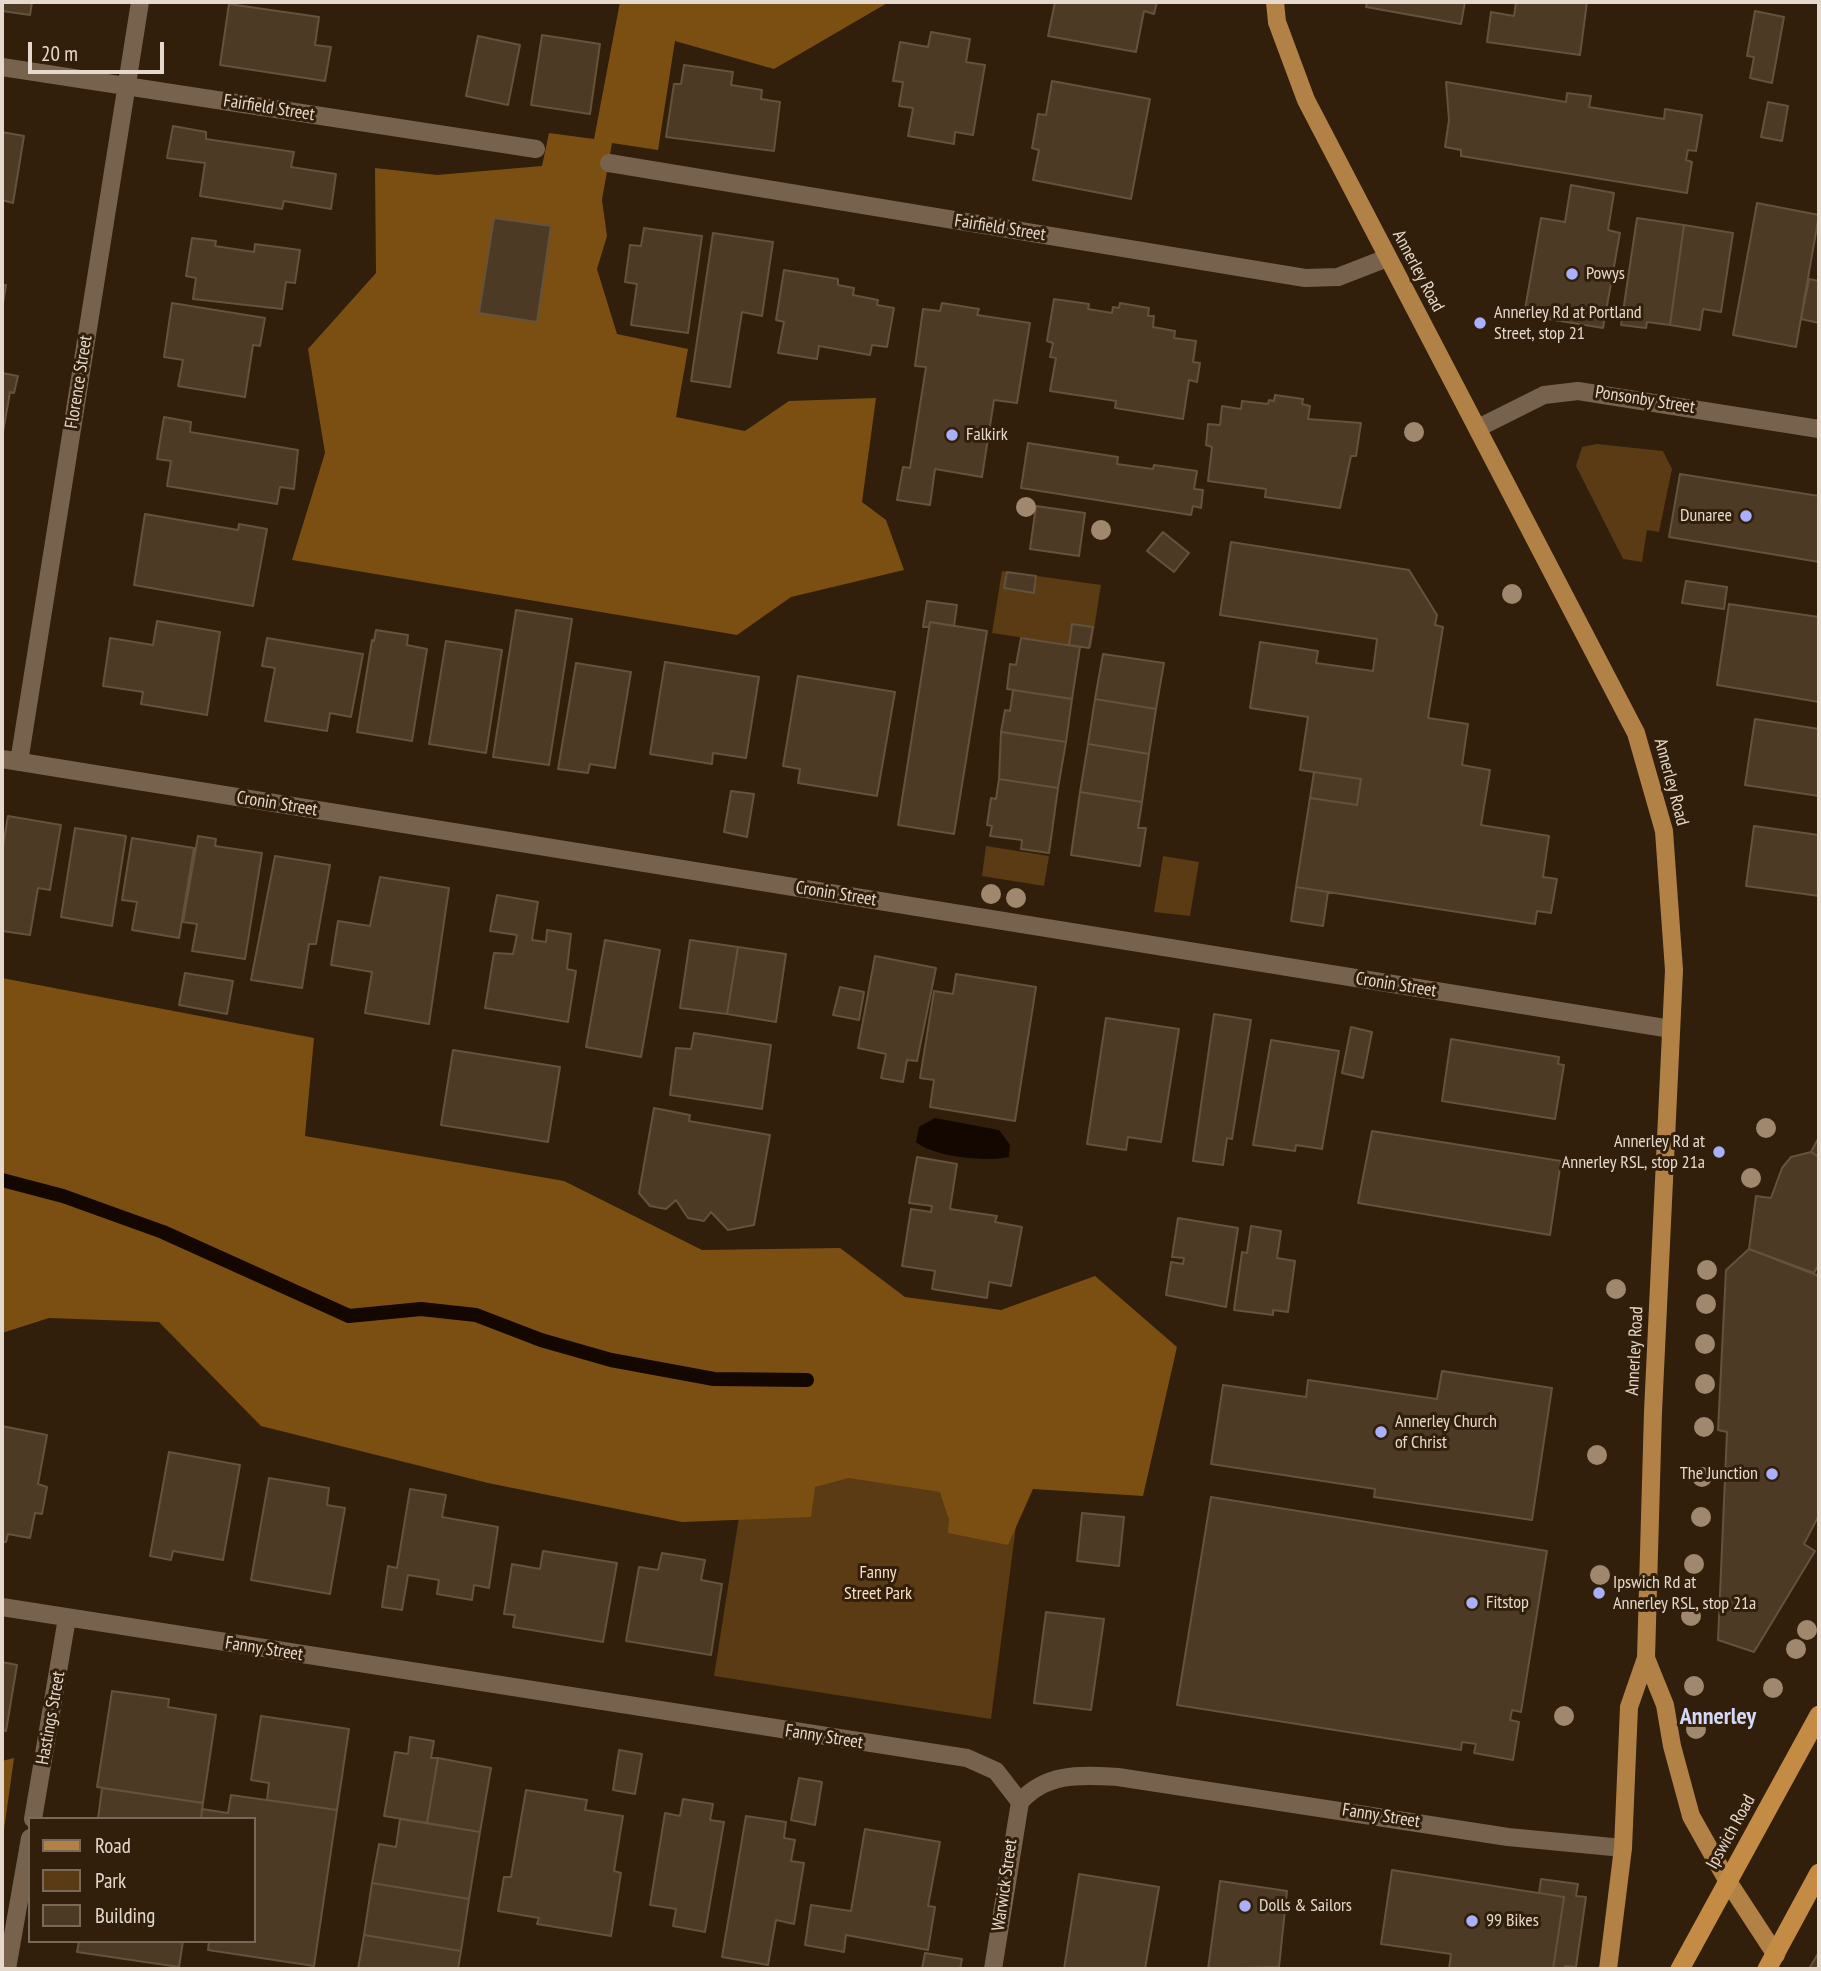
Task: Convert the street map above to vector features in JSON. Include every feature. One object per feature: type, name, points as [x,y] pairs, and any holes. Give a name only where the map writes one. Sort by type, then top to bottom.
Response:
[{"type":"highway","name":"Ipswich Road","points":[[1681,1969],[1819,1715]]},
{"type":"highway","points":[[1772,1962],[1819,1873]]},
{"type":"main road","name":"Annerley Road","points":[[1275,2],[1277,22],[1306,100],[1636,733],[1664,831],[1674,970],[1646,1658],[1629,1707],[1623,1848],[1608,1969]]},
{"type":"main road","name":"Annerley Road","points":[[1646,1658],[1665,1705],[1674,1759],[1691,1816],[1772,1962]]},
{"type":"street","name":"Florence Street","points":[[10,761],[140,2]]},
{"type":"street","name":"Fairfield Street","points":[[2,66],[536,149]]},
{"type":"street","name":"Fairfield Street","points":[[609,163],[1305,278],[1338,277],[1388,258]]},
{"type":"street","name":"Ponsonby Street","points":[[1478,428],[1544,395],[1577,391],[1819,429]]},
{"type":"street","name":"Cronin Street","points":[[10,761],[1671,1030]]},
{"type":"street","name":"Fanny Street","points":[[2,1607],[975,1761],[996,1771],[1020,1802],[1046,1782],[1073,1774],[1118,1777],[1508,1837],[1623,1848]]},
{"type":"street","name":"Hastings Street","points":[[33,1817],[67,1618]]},
{"type":"street","name":"Warwick Street","points":[[993,1969],[1020,1802]]},
{"type":"street","points":[[7,1969],[28,1849]]},
{"type":"green space","points":[[1597,444],[1663,451],[1672,469],[1659,532],[1647,530],[1642,562],[1623,559],[1576,466],[1582,447]]},
{"type":"green space","points":[[1002,571],[1101,585],[1091,648],[992,633]]},
{"type":"green space","points":[[986,846],[1049,856],[1044,886],[982,876]]},
{"type":"green space","points":[[1163,856],[1199,862],[1190,916],[1154,912]]},
{"type":"green space","name":"Fanny Street Park","points":[[750,1447],[1021,1488],[991,1719],[714,1676]]},
{"type":"shaded area","points":[[620,2],[889,2],[774,69],[675,41],[658,150],[612,143],[602,200],[607,236],[597,269],[617,334],[688,349],[676,417],[745,431],[789,401],[876,398],[862,502],[886,520],[904,570],[791,597],[737,635],[292,560],[325,453],[308,349],[376,273],[375,168],[437,175],[542,166],[549,133],[594,139]]},
{"type":"shaded area","points":[[2,978],[314,1038],[305,1136],[564,1181],[702,1250],[840,1248],[905,1297],[1001,1310],[1095,1276],[1177,1347],[1143,1496],[1033,1489],[1008,1545],[948,1533],[949,1520],[940,1492],[849,1478],[815,1487],[811,1517],[682,1522],[488,1483],[261,1426],[159,1322],[49,1318],[2,1333]]},
{"type":"shaded area","points":[[935,1118],[999,1130],[1010,1145],[1009,1157],[961,1157],[924,1147],[916,1142],[919,1127]]},
{"type":"shaded area","points":[[14,1758],[2,1844],[2,1761]]},
{"type":"building","points":[[2,2],[32,2],[30,15],[2,11]]},
{"type":"building","points":[[1055,2],[1157,2],[1154,14],[1144,11],[1136,52],[1048,36]]},
{"type":"building","points":[[1367,2],[1465,2],[1461,24],[1366,7]]},
{"type":"building","points":[[1516,2],[1587,2],[1580,55],[1487,42],[1491,12],[1514,16]]},
{"type":"building","points":[[229,4],[319,17],[315,45],[331,47],[325,81],[220,65]]},
{"type":"building","points":[[1755,11],[1784,17],[1772,83],[1750,78],[1754,57],[1747,56]]},
{"type":"building","points":[[931,32],[970,39],[966,62],[985,65],[973,135],[955,132],[954,144],[908,136],[913,108],[899,106],[903,82],[893,81],[900,42],[928,47]]},
{"type":"building","points":[[542,35],[600,44],[590,114],[531,105]]},
{"type":"building","points":[[478,36],[520,45],[508,105],[466,96]]},
{"type":"building","points":[[684,65],[733,72],[731,85],[762,90],[761,99],[780,102],[774,151],[666,137],[674,84],[681,84]]},
{"type":"building","points":[[1052,81],[1150,99],[1131,199],[1033,180],[1039,150],[1032,148],[1038,114],[1046,115]]},
{"type":"building","points":[[1446,82],[1566,102],[1567,93],[1591,96],[1589,107],[1664,119],[1665,109],[1702,115],[1696,151],[1688,150],[1686,160],[1692,162],[1687,193],[1461,156],[1461,150],[1445,147],[1449,120]]},
{"type":"building","points":[[1768,102],[1788,106],[1782,141],[1761,137]]},
{"type":"building","points":[[173,126],[206,132],[206,139],[294,152],[291,167],[336,174],[331,209],[284,201],[282,209],[200,196],[205,163],[167,158]]},
{"type":"building","points":[[2,132],[24,136],[13,203],[2,200]]},
{"type":"building","name":"Powys","points":[[1571,185],[1614,193],[1608,230],[1620,233],[1603,328],[1524,315],[1541,218],[1565,222]]},
{"type":"building","points":[[1757,203],[1819,215],[1796,347],[1733,335]]},
{"type":"building","points":[[494,218],[551,226],[537,322],[479,313]]},
{"type":"building","points":[[1637,218],[1684,225],[1670,325],[1647,322],[1646,328],[1621,325]]},
{"type":"building","points":[[1684,225],[1733,233],[1721,312],[1703,309],[1700,330],[1670,325]]},
{"type":"building","points":[[644,228],[702,236],[688,333],[631,325],[637,284],[625,282],[630,245],[641,246]]},
{"type":"building","points":[[713,233],[773,242],[762,316],[742,312],[730,387],[691,381]]},
{"type":"building","points":[[192,238],[216,241],[215,246],[254,252],[255,244],[300,250],[295,283],[286,282],[282,309],[193,299],[196,278],[186,276]]},
{"type":"building","points":[[784,270],[838,279],[838,285],[854,288],[853,295],[878,300],[877,305],[894,308],[887,347],[872,345],[870,355],[819,346],[817,359],[778,353],[784,322],[776,320]]},
{"type":"building","points":[[1809,279],[1819,281],[1819,323],[1801,319]]},
{"type":"building","points":[[2,285],[6,285],[2,309]]},
{"type":"building","points":[[1054,299],[1089,304],[1088,309],[1112,313],[1113,307],[1119,308],[1120,303],[1149,308],[1148,316],[1154,316],[1153,327],[1175,331],[1174,338],[1196,341],[1193,362],[1200,363],[1197,382],[1189,380],[1183,419],[1115,408],[1116,401],[1050,391],[1056,358],[1050,357],[1053,343],[1047,341]]},
{"type":"building","points":[[172,303],[265,318],[260,346],[253,345],[245,397],[178,386],[183,360],[164,357]]},
{"type":"building","name":"Falkirk","points":[[942,303],[979,309],[977,315],[1030,323],[1017,403],[994,400],[982,477],[935,469],[930,505],[897,500],[903,467],[910,468],[926,367],[915,366],[923,309],[940,311]]},
{"type":"building","points":[[2,373],[18,376],[14,393],[10,392],[2,438]]},
{"type":"building","points":[[1275,395],[1303,399],[1302,404],[1310,406],[1308,419],[1361,423],[1356,456],[1351,456],[1340,508],[1265,497],[1266,489],[1208,481],[1212,447],[1206,445],[1208,424],[1220,425],[1222,406],[1241,409],[1242,401],[1268,404],[1269,400],[1274,401]]},
{"type":"building","points":[[164,417],[191,422],[190,432],[298,450],[294,489],[280,487],[277,504],[167,486],[171,461],[157,459]]},
{"type":"building","points":[[1028,443],[1118,457],[1117,464],[1153,469],[1154,465],[1197,471],[1194,489],[1203,490],[1201,508],[1193,506],[1191,515],[1021,488]]},
{"type":"building","name":"Dunaree","points":[[1680,474],[1819,496],[1819,562],[1669,537]]},
{"type":"building","points":[[1036,506],[1085,513],[1079,556],[1030,549]]},
{"type":"building","points":[[145,514],[238,530],[239,524],[267,529],[253,606],[134,585]]},
{"type":"building","points":[[1163,532],[1189,553],[1174,572],[1147,551]]},
{"type":"building","points":[[1231,542],[1409,570],[1437,615],[1435,625],[1443,627],[1428,718],[1468,724],[1462,765],[1490,770],[1481,825],[1549,836],[1543,877],[1557,879],[1551,913],[1537,911],[1535,924],[1296,887],[1310,798],[1357,805],[1361,779],[1300,770],[1308,717],[1250,708],[1260,642],[1318,651],[1316,663],[1373,671],[1377,639],[1220,615]]},
{"type":"building","points":[[1007,572],[1036,576],[1034,593],[1004,588]]},
{"type":"building","points":[[1686,581],[1727,587],[1724,609],[1682,603]]},
{"type":"building","points":[[927,601],[957,605],[954,626],[930,622],[929,627],[923,627]]},
{"type":"building","points":[[1729,604],[1819,617],[1819,702],[1717,685]]},
{"type":"building","points":[[516,610],[572,619],[549,765],[493,757]]},
{"type":"building","points":[[157,621],[220,632],[207,715],[141,704],[143,692],[103,686],[110,638],[153,645]]},
{"type":"building","points":[[930,622],[987,631],[954,834],[898,825]]},
{"type":"building","points":[[1072,624],[1093,627],[1089,648],[1069,645]]},
{"type":"building","points":[[376,630],[408,635],[407,645],[427,649],[412,741],[357,732],[372,640],[374,641]]},
{"type":"building","points":[[267,638],[363,654],[351,717],[330,713],[327,731],[265,721],[275,668],[262,666]]},
{"type":"building","points":[[1021,638],[1080,647],[1072,699],[1007,689],[1010,664],[1016,665]]},
{"type":"building","points":[[446,641],[502,650],[486,753],[429,744]]},
{"type":"building","points":[[1103,654],[1164,663],[1156,709],[1095,699]]},
{"type":"building","points":[[665,662],[759,677],[746,758],[713,753],[712,764],[650,754]]},
{"type":"building","points":[[576,663],[631,672],[615,768],[590,764],[588,773],[558,769]]},
{"type":"building","points":[[798,676],[895,692],[877,796],[798,783],[800,769],[783,766]]},
{"type":"building","points":[[1013,690],[1072,699],[1066,742],[1001,732],[1005,710],[1010,711]]},
{"type":"building","points":[[1095,699],[1156,709],[1149,754],[1088,744]]},
{"type":"building","points":[[1755,719],[1819,729],[1819,796],[1745,785]]},
{"type":"building","points":[[1001,732],[1066,742],[1058,788],[999,779]]},
{"type":"building","points":[[1088,744],[1149,754],[1142,802],[1080,792]]},
{"type":"building","points":[[1314,772],[1361,779],[1357,805],[1310,798]]},
{"type":"building","points":[[999,779],[1058,788],[1049,853],[1021,849],[1022,840],[990,836],[992,826],[987,825],[991,798],[996,799]]},
{"type":"building","points":[[731,791],[754,794],[747,837],[724,832]]},
{"type":"building","points":[[1080,792],[1142,802],[1138,828],[1146,828],[1140,866],[1071,855]]},
{"type":"building","points":[[8,816],[61,825],[50,890],[38,888],[30,935],[2,931],[2,852]]},
{"type":"building","points":[[1754,826],[1819,835],[1819,896],[1746,886]]},
{"type":"building","points":[[75,828],[126,836],[112,926],[61,917]]},
{"type":"building","points":[[198,836],[216,839],[215,846],[262,853],[245,959],[192,951],[197,924],[183,922]]},
{"type":"building","points":[[132,838],[194,848],[179,938],[132,930],[137,902],[122,900]]},
{"type":"building","points":[[275,856],[330,865],[316,944],[309,944],[302,988],[251,980]]},
{"type":"building","points":[[380,877],[449,888],[429,1024],[365,1013],[372,972],[331,965],[338,921],[370,926]]},
{"type":"building","points":[[1296,887],[1328,892],[1323,926],[1291,921]]},
{"type":"building","points":[[497,895],[538,902],[532,940],[546,942],[547,930],[571,934],[567,969],[576,971],[568,1022],[485,1008],[494,953],[513,954],[517,935],[490,931]]},
{"type":"building","points":[[605,940],[660,950],[641,1057],[586,1047]]},
{"type":"building","points":[[690,940],[738,947],[727,1014],[680,1008]]},
{"type":"building","points":[[738,947],[786,954],[776,1022],[727,1014]]},
{"type":"building","points":[[875,956],[936,968],[917,1061],[907,1060],[903,1082],[881,1078],[886,1054],[858,1048]]},
{"type":"building","points":[[185,973],[233,981],[227,1014],[179,1005]]},
{"type":"building","points":[[956,974],[1036,987],[1015,1121],[930,1107],[934,1080],[920,1078],[934,991],[953,994]]},
{"type":"building","points":[[840,987],[864,992],[859,1020],[833,1015]]},
{"type":"building","points":[[1214,1014],[1251,1020],[1232,1139],[1227,1138],[1223,1165],[1193,1161]]},
{"type":"building","points":[[1106,1018],[1179,1029],[1161,1142],[1128,1137],[1126,1150],[1087,1144]]},
{"type":"building","points":[[1351,1027],[1372,1032],[1363,1078],[1342,1073]]},
{"type":"building","points":[[694,1033],[771,1045],[762,1109],[670,1095],[676,1048],[691,1049]]},
{"type":"building","points":[[1451,1039],[1559,1057],[1558,1064],[1564,1065],[1555,1119],[1442,1101]]},
{"type":"building","points":[[1271,1040],[1339,1051],[1322,1149],[1296,1145],[1295,1151],[1253,1145]]},
{"type":"building","points":[[453,1050],[560,1067],[548,1142],[441,1125]]},
{"type":"building","points":[[654,1108],[690,1115],[689,1121],[770,1135],[754,1225],[728,1230],[711,1212],[704,1221],[688,1218],[676,1200],[666,1209],[650,1206],[639,1193]]},
{"type":"building","points":[[1372,1131],[1561,1161],[1550,1235],[1358,1203]]},
{"type":"building","points":[[1819,1137],[1819,1157],[1811,1152]]},
{"type":"building","points":[[1811,1152],[1819,1157],[1819,1264],[1814,1273],[1749,1249],[1756,1196],[1771,1198],[1782,1168],[1791,1157]]},
{"type":"building","points":[[917,1157],[957,1164],[950,1209],[997,1216],[995,1222],[1022,1227],[1011,1286],[989,1282],[987,1298],[932,1289],[935,1271],[902,1266],[911,1209],[931,1212],[932,1206],[909,1203]]},
{"type":"building","points":[[1178,1218],[1238,1228],[1226,1307],[1166,1295],[1171,1262],[1183,1264],[1184,1258],[1172,1257]]},
{"type":"building","points":[[1251,1226],[1281,1231],[1277,1258],[1295,1261],[1288,1312],[1273,1310],[1273,1315],[1234,1310],[1242,1252],[1247,1253]]},
{"type":"building","name":"The Junction","points":[[1749,1249],[1819,1276],[1819,1515],[1804,1544],[1815,1551],[1754,1652],[1718,1640],[1727,1432],[1718,1430],[1726,1270]]},
{"type":"building","name":"Annerley Church of Christ","points":[[1442,1371],[1552,1388],[1532,1520],[1374,1497],[1375,1489],[1211,1464],[1223,1385],[1306,1397],[1308,1380],[1437,1399]]},
{"type":"building","points":[[2,1426],[47,1435],[38,1484],[47,1487],[42,1514],[35,1513],[30,1538],[8,1534],[6,1542],[2,1542]]},
{"type":"building","points":[[169,1452],[240,1465],[223,1560],[173,1551],[171,1560],[150,1556]]},
{"type":"building","points":[[269,1478],[329,1488],[327,1505],[345,1508],[330,1594],[251,1580]]},
{"type":"building","points":[[410,1489],[446,1495],[442,1517],[498,1527],[489,1588],[474,1585],[472,1600],[437,1594],[439,1580],[408,1575],[402,1610],[382,1607],[388,1566],[397,1568]]},
{"type":"building","points":[[1211,1497],[1547,1551],[1521,1712],[1512,1710],[1510,1720],[1519,1722],[1513,1760],[1474,1753],[1476,1744],[1462,1742],[1461,1750],[1177,1705]]},
{"type":"building","points":[[1082,1513],[1124,1517],[1119,1566],[1077,1561]]},
{"type":"building","points":[[543,1551],[617,1563],[603,1642],[513,1627],[515,1615],[504,1614],[512,1564],[540,1569]]},
{"type":"building","points":[[662,1553],[705,1560],[701,1580],[722,1584],[711,1655],[626,1641],[639,1567],[658,1570]]},
{"type":"building","points":[[1046,1612],[1104,1619],[1091,1710],[1034,1703]]},
{"type":"building","points":[[2,1662],[17,1665],[6,1731],[2,1730]]},
{"type":"building","points":[[112,1691],[169,1699],[168,1707],[216,1715],[203,1803],[97,1787]]},
{"type":"building","points":[[261,1716],[349,1729],[337,1810],[267,1800],[269,1783],[251,1780]]},
{"type":"building","points":[[410,1737],[434,1741],[431,1758],[438,1758],[427,1823],[384,1816],[395,1752],[408,1754]]},
{"type":"building","points":[[619,1750],[642,1754],[635,1794],[613,1790]]},
{"type":"building","points":[[438,1758],[491,1768],[480,1832],[427,1823]]},
{"type":"building","points":[[799,1778],[822,1782],[815,1825],[791,1820]]},
{"type":"building","points":[[102,1788],[203,1803],[201,1817],[98,1817]]},
{"type":"building","points":[[526,1790],[587,1800],[585,1810],[623,1816],[614,1871],[621,1873],[611,1936],[537,1924],[539,1918],[498,1911],[504,1877],[511,1877]]},
{"type":"building","points":[[231,1795],[337,1810],[314,1966],[208,1950],[209,1943],[256,1943],[256,1817],[201,1817],[202,1809],[228,1813]]},
{"type":"building","points":[[683,1799],[713,1804],[710,1820],[724,1822],[705,1932],[673,1926],[676,1909],[650,1905],[665,1813],[680,1816]]},
{"type":"building","points":[[746,1816],[786,1822],[784,1838],[795,1840],[791,1861],[804,1863],[794,1924],[776,1920],[768,1965],[722,1957]]},
{"type":"building","points":[[400,1819],[480,1832],[469,1899],[372,1883],[379,1844],[396,1847]]},
{"type":"building","points":[[865,1829],[940,1842],[928,1906],[935,1907],[928,1950],[846,1935],[844,1952],[805,1945],[811,1905],[851,1911]]},
{"type":"building","name":"99 Bikes","points":[[1392,1870],[1564,1897],[1553,1969],[1449,1969],[1451,1954],[1381,1944]]},
{"type":"building","points":[[1079,1874],[1159,1887],[1145,1969],[1064,1969]]},
{"type":"building","points":[[1541,1879],[1578,1884],[1576,1896],[1586,1897],[1576,1967],[1553,1969],[1564,1897],[1539,1893]]},
{"type":"building","points":[[1220,1881],[1287,1891],[1279,1967],[1208,1969]]},
{"type":"building","points":[[372,1883],[469,1899],[461,1951],[364,1935]]},
{"type":"building","points":[[364,1935],[461,1951],[458,1969],[358,1969]]},
{"type":"building","points":[[79,1943],[183,1943],[179,1967],[77,1952]]},
{"type":"building","points":[[1819,1952],[1819,1969],[1809,1969]]},
{"type":"building","points":[[925,1953],[962,1959],[960,1969],[922,1969]]},
{"type":"waterway","points":[[2,1180],[63,1196],[163,1232],[349,1316],[421,1309],[476,1315],[541,1340],[611,1360],[714,1379],[807,1380]]},
{"type":"place","name":"Powys","points":[[1572,274]]},
{"type":"place","name":"Annerley Rd at Portland Street, stop 21","points":[[1480,323]]},
{"type":"place","name":"Falkirk","points":[[952,435]]},
{"type":"place","name":"Dunaree","points":[[1746,516]]},
{"type":"place","name":"Annerley Rd at Annerley RSL, stop 21a","points":[[1719,1152]]},
{"type":"place","name":"Annerley Church of Christ","points":[[1381,1432]]},
{"type":"place","name":"The Junction","points":[[1772,1474]]},
{"type":"place","name":"Ipswich Rd at Annerley RSL, stop 21a","points":[[1599,1593]]},
{"type":"place","name":"Fitstop","points":[[1472,1603]]},
{"type":"place","name":"Dolls & Sailors","points":[[1245,1906]]},
{"type":"place","name":"99 Bikes","points":[[1472,1921]]},
{"type":"district","name":"Annerley","points":[[1718,1717]]}]
